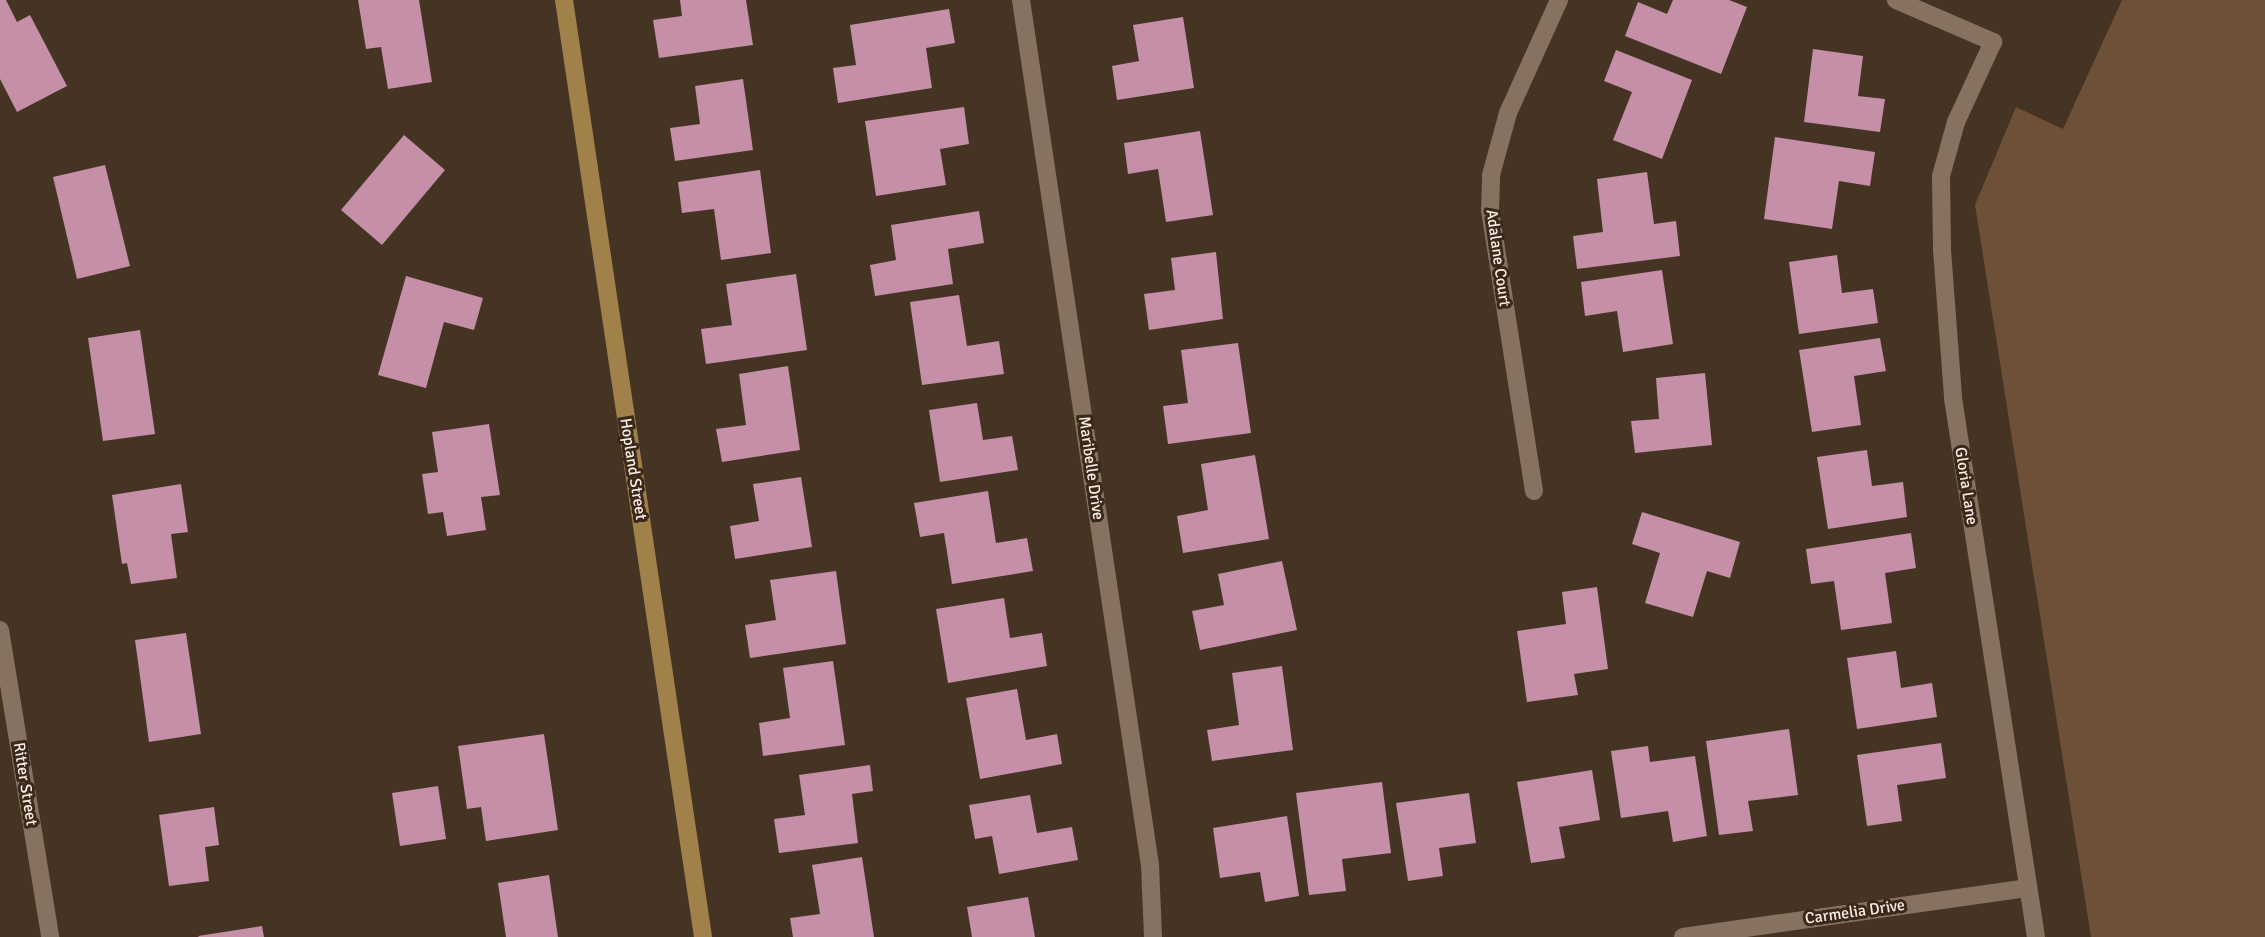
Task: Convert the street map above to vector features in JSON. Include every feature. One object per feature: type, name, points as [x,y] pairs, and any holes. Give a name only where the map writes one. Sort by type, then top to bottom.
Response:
[{"type":"street","name":"Hopland Street","points":[[564,0],[703,937]]},
{"type":"street","name":"Maribelle Drive","points":[[1021,0],[1150,866],[1153,937]]},
{"type":"street","name":"Adalane Court","points":[[1534,491],[1490,210],[1491,175],[1508,113],[1558,0]]},
{"type":"street","name":"Gloria Lane","points":[[1896,0],[1993,42],[1956,122],[1941,176],[1942,250],[1953,398],[2036,937]]},
{"type":"street","name":"Ritter Street","points":[[0,630],[50,937]]},
{"type":"street","name":"Carmelia Drive","points":[[1683,937],[2027,888]]},
{"type":"shaded area","points":[[2122,0],[2265,0],[2265,937],[2091,937],[1975,205],[2016,107],[2063,129]]},
{"type":"building","points":[[0,0],[6,0],[17,22],[30,15],[67,86],[17,112],[0,79]]},
{"type":"building","points":[[358,0],[419,0],[432,82],[388,89],[381,47],[366,49]]},
{"type":"building","points":[[680,0],[746,0],[753,45],[659,58],[653,20],[682,16]]},
{"type":"building","points":[[1673,0],[1729,0],[1747,7],[1721,74],[1625,36],[1638,2],[1667,14]]},
{"type":"building","points":[[949,9],[955,43],[926,48],[932,88],[838,103],[833,68],[856,65],[850,25]]},
{"type":"building","points":[[1183,17],[1194,88],[1117,100],[1112,66],[1139,61],[1133,25]]},
{"type":"building","points":[[1813,49],[1863,56],[1858,96],[1885,99],[1880,132],[1804,122]]},
{"type":"building","points":[[1616,50],[1692,80],[1662,159],[1613,140],[1632,92],[1604,81]]},
{"type":"building","points":[[743,79],[753,150],[675,161],[670,128],[700,124],[695,86]]},
{"type":"building","points":[[964,107],[969,144],[940,149],[946,185],[876,196],[865,121]]},
{"type":"building","points":[[1200,131],[1213,215],[1166,222],[1158,169],[1128,174],[1124,143]]},
{"type":"building","points":[[404,135],[445,170],[382,245],[341,210]]},
{"type":"building","points":[[1775,137],[1875,152],[1870,186],[1839,181],[1832,229],[1764,219]]},
{"type":"building","points":[[105,165],[130,266],[77,279],[53,177]]},
{"type":"building","points":[[760,170],[771,253],[721,260],[714,209],[682,213],[678,182]]},
{"type":"building","points":[[1647,172],[1654,224],[1676,221],[1680,256],[1577,269],[1573,236],[1603,232],[1597,179]]},
{"type":"building","points":[[979,211],[984,243],[948,249],[953,284],[875,296],[870,265],[896,260],[891,225]]},
{"type":"building","points":[[1216,252],[1223,319],[1149,330],[1144,294],[1175,290],[1171,258]]},
{"type":"building","points":[[1837,255],[1842,293],[1873,289],[1878,323],[1799,334],[1789,262]]},
{"type":"building","points":[[1662,270],[1673,344],[1623,352],[1617,311],[1585,316],[1581,282]]},
{"type":"building","points":[[796,274],[807,350],[706,364],[701,329],[732,325],[726,284]]},
{"type":"building","points":[[406,276],[483,298],[474,330],[444,322],[426,388],[378,375]]},
{"type":"building","points":[[959,295],[967,346],[999,341],[1004,374],[922,385],[910,302]]},
{"type":"building","points":[[140,330],[155,434],[103,441],[88,338]]},
{"type":"building","points":[[1880,338],[1886,371],[1854,376],[1861,425],[1812,432],[1799,350]]},
{"type":"building","points":[[1238,343],[1251,433],[1168,444],[1163,406],[1188,403],[1181,350]]},
{"type":"building","points":[[788,366],[800,450],[722,462],[716,429],[746,425],[739,374]]},
{"type":"building","points":[[1705,373],[1712,445],[1635,453],[1631,421],[1659,419],[1656,378]]},
{"type":"building","points":[[977,403],[983,440],[1012,436],[1018,470],[940,482],[929,410]]},
{"type":"building","points":[[489,424],[500,495],[481,497],[486,530],[447,536],[443,512],[428,514],[422,474],[438,472],[432,432]]},
{"type":"building","points":[[1867,450],[1872,486],[1903,482],[1907,517],[1828,529],[1817,457]]},
{"type":"building","points":[[1255,455],[1269,539],[1183,553],[1177,516],[1208,510],[1201,464]]},
{"type":"building","points":[[801,477],[812,547],[735,559],[730,526],[759,521],[753,484]]},
{"type":"building","points":[[181,484],[188,532],[171,534],[177,578],[131,584],[127,563],[122,564],[112,495]]},
{"type":"building","points":[[988,491],[996,543],[1027,538],[1033,571],[952,584],[944,533],[920,537],[914,503]]},
{"type":"building","points":[[1642,512],[1740,542],[1730,578],[1707,571],[1693,617],[1645,603],[1660,553],[1632,544]]},
{"type":"building","points":[[1911,533],[1916,568],[1885,573],[1892,623],[1841,630],[1834,581],[1811,584],[1806,549]]},
{"type":"building","points":[[1282,561],[1297,630],[1200,650],[1192,611],[1224,605],[1218,574]]},
{"type":"building","points":[[836,571],[846,644],[750,658],[745,625],[776,620],[770,580]]},
{"type":"building","points":[[1597,587],[1608,669],[1574,674],[1578,695],[1527,702],[1517,631],[1566,624],[1562,592]]},
{"type":"building","points":[[1004,598],[1010,638],[1042,633],[1047,666],[948,683],[936,609]]},
{"type":"building","points":[[186,633],[201,734],[149,742],[135,640]]},
{"type":"building","points":[[1896,651],[1901,688],[1932,683],[1937,717],[1857,729],[1847,658]]},
{"type":"building","points":[[833,661],[845,745],[763,756],[759,723],[790,718],[783,668]]},
{"type":"building","points":[[1282,666],[1293,750],[1212,761],[1207,730],[1239,725],[1232,673]]},
{"type":"building","points":[[1017,689],[1026,740],[1057,734],[1062,764],[980,779],[966,698]]},
{"type":"building","points":[[1789,729],[1798,795],[1748,801],[1753,831],[1719,835],[1706,741]]},
{"type":"building","points":[[544,734],[558,830],[486,841],[481,807],[467,809],[458,746]]},
{"type":"building","points":[[1941,743],[1946,778],[1897,785],[1902,821],[1867,826],[1857,755]]},
{"type":"building","points":[[1648,746],[1650,762],[1695,756],[1707,836],[1673,842],[1668,811],[1621,818],[1611,751]]},
{"type":"building","points":[[870,765],[873,791],[852,794],[858,843],[779,853],[774,819],[805,815],[799,775]]},
{"type":"building","points":[[1592,770],[1600,820],[1559,827],[1565,858],[1531,863],[1517,782]]},
{"type":"building","points":[[1382,782],[1391,853],[1342,859],[1346,891],[1309,895],[1296,793]]},
{"type":"building","points":[[438,786],[446,839],[400,846],[392,793]]},
{"type":"building","points":[[1469,793],[1476,843],[1439,848],[1443,876],[1408,881],[1396,803]]},
{"type":"building","points":[[1030,795],[1037,833],[1072,827],[1078,860],[999,874],[992,836],[975,839],[969,805]]},
{"type":"building","points":[[214,807],[219,845],[205,847],[209,881],[169,886],[159,815]]},
{"type":"building","points":[[1287,816],[1299,896],[1265,902],[1260,872],[1220,878],[1213,828]]},
{"type":"building","points":[[862,857],[874,937],[793,937],[790,918],[820,914],[812,865]]},
{"type":"building","points":[[549,875],[558,937],[506,937],[498,883]]},
{"type":"building","points":[[1028,897],[1035,937],[972,937],[967,907]]},
{"type":"building","points":[[262,926],[264,937],[198,936]]}]
